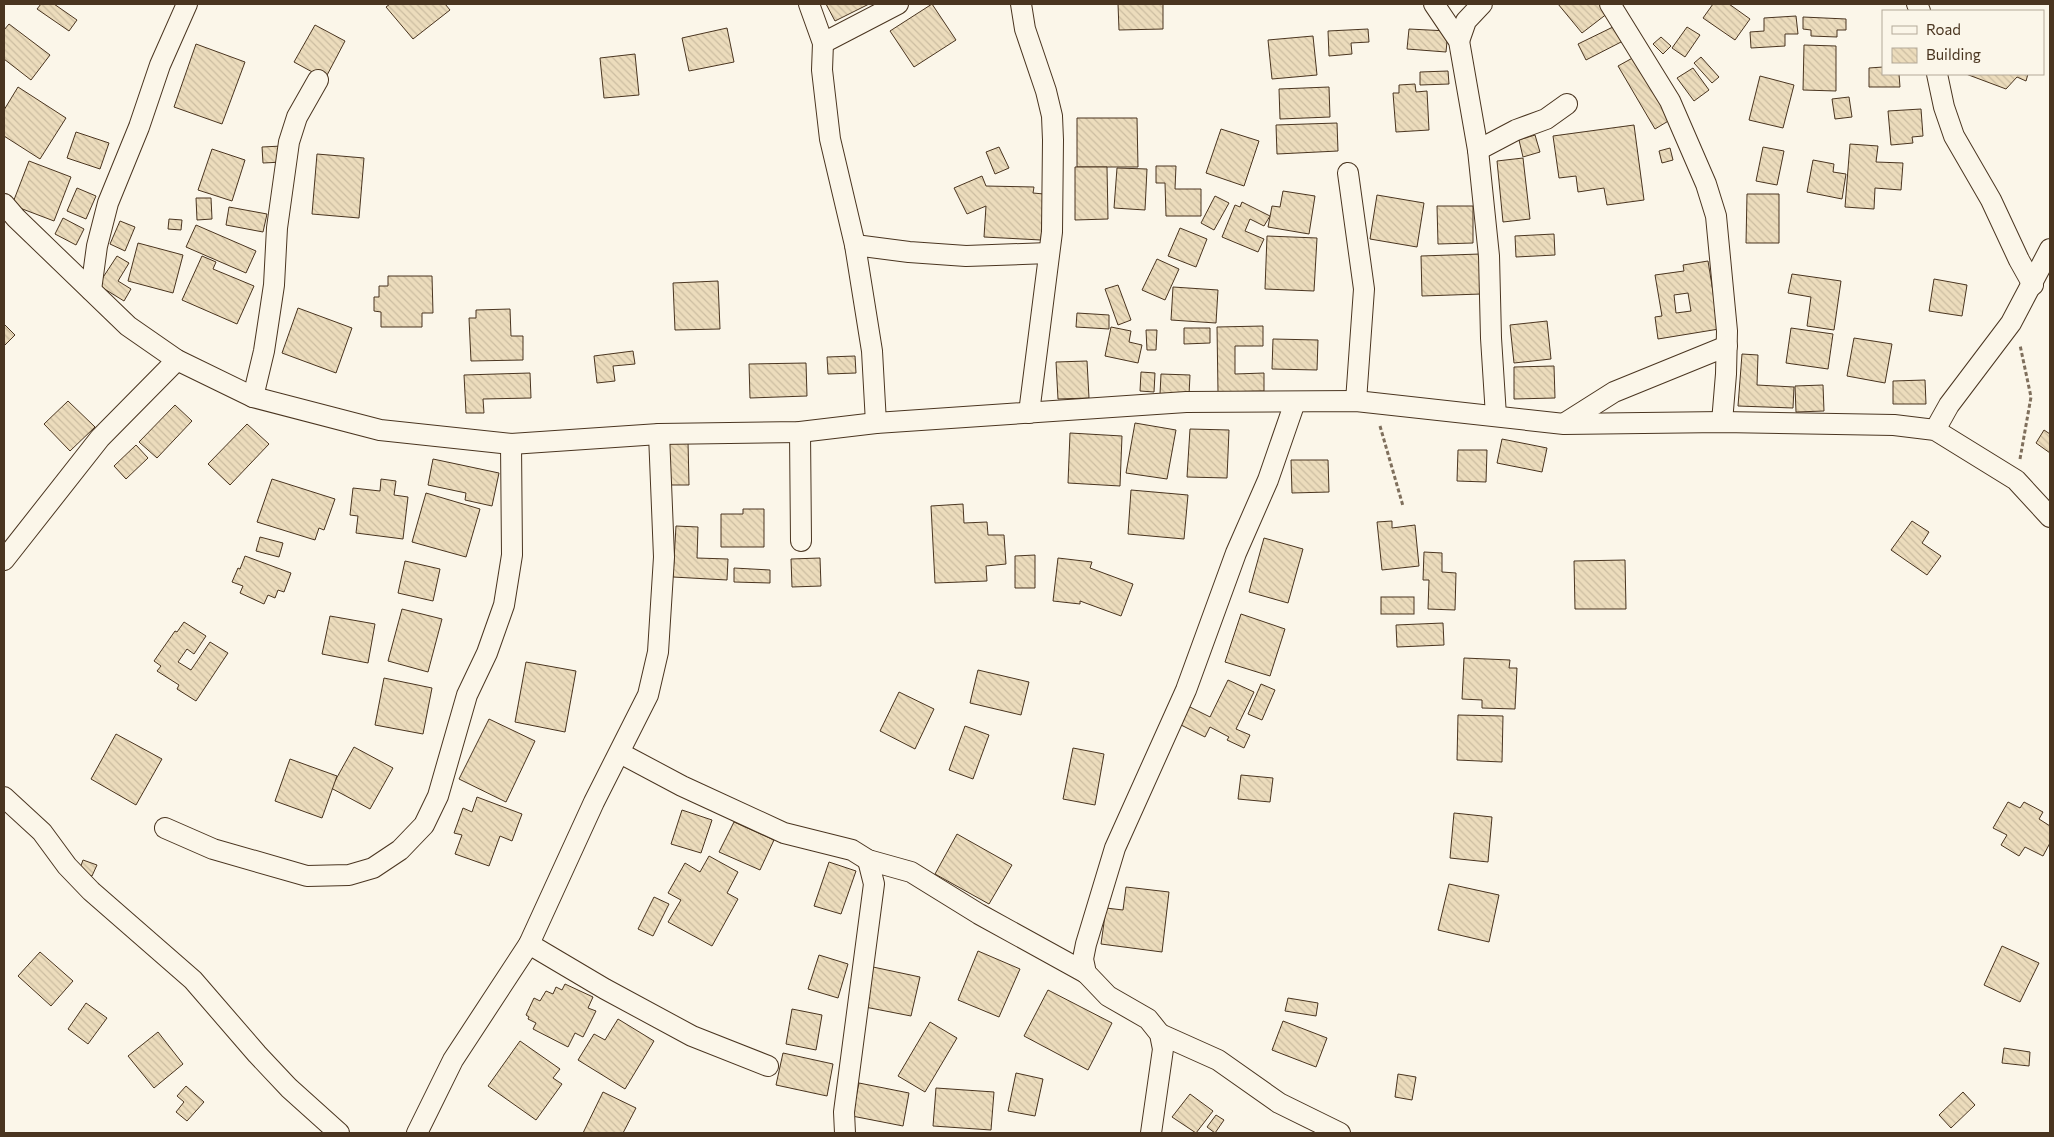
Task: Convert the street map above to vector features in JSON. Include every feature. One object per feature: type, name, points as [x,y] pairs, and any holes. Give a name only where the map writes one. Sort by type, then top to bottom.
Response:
[{"type":"street","points":[[90,290],[97,246],[108,203],[140,127],[160,65],[187,4]]},
{"type":"street","points":[[809,4],[823,43],[822,70],[830,139],[855,245],[872,351],[876,423]]},
{"type":"street","points":[[823,43],[898,4]]},
{"type":"street","points":[[1021,4],[1025,29],[1036,58],[1052,116],[1054,140],[1053,215],[1029,413]]},
{"type":"street","points":[[1434,4],[1459,41],[1478,150],[1488,256],[1496,416]]},
{"type":"street","points":[[1459,41],[1466,21],[1482,4]]},
{"type":"street","points":[[1610,4],[1670,101],[1706,184],[1717,230],[1728,330],[1722,422]]},
{"type":"street","points":[[1937,75],[1944,107],[1954,136],[1991,200],[2033,285]]},
{"type":"street","points":[[253,397],[264,351],[274,285],[277,228],[289,142],[297,118],[318,80]]},
{"type":"street","points":[[1478,150],[1516,130],[1546,119],[1567,104]]},
{"type":"street","points":[[1348,173],[1364,289],[1365,402]]},
{"type":"street","points":[[4,204],[16,218],[128,326],[177,360],[253,397],[380,430],[511,444],[658,434],[800,432],[876,423],[1186,402],[1365,402],[1564,424],[1722,422],[1894,425],[1935,430],[2016,480],[2050,517]]},
{"type":"street","points":[[855,245],[910,252],[966,256],[1049,252]]},
{"type":"street","points":[[1935,430],[1949,405],[2011,323],[2033,285],[2050,249]]},
{"type":"street","points":[[1564,424],[1614,392],[1727,346]]},
{"type":"street","points":[[4,560],[100,438],[177,360]]},
{"type":"street","points":[[1086,973],[1083,959],[1086,944],[1115,848],[1186,690],[1236,553],[1268,480],[1295,402]]},
{"type":"street","points":[[800,432],[801,541]]},
{"type":"street","points":[[417,1133],[453,1060],[529,944],[594,802],[648,695],[658,652],[664,557],[658,434]]},
{"type":"street","points":[[166,828],[213,849],[307,876],[349,875],[373,868],[400,850],[424,825],[438,796],[467,695],[487,653],[504,605],[512,555],[511,444]]},
{"type":"street","points":[[620,753],[682,786],[784,833],[852,850],[868,860],[911,872],[979,914],[1086,973],[1108,996],[1148,1020],[1160,1034],[1218,1060],[1280,1102],[1340,1133]]},
{"type":"street","points":[[4,797],[42,832],[67,866],[91,891],[193,980],[264,1061],[339,1133]]},
{"type":"street","points":[[845,1133],[844,1112],[874,884],[868,860]]},
{"type":"street","points":[[529,944],[606,990],[692,1036],[768,1066]]},
{"type":"street","points":[[1151,1133],[1163,1049],[1160,1034]]},
{"type":"path","points":[[2011,323],[2020,342],[2031,397],[2016,480]]},
{"type":"path","points":[[1365,402],[1403,506]]},
{"type":"building","points":[[41,4],[54,4],[77,20],[69,31],[37,9]]},
{"type":"building","points":[[390,4],[445,4],[450,10],[413,39],[386,7]]},
{"type":"building","points":[[826,4],[869,4],[835,21]]},
{"type":"building","points":[[932,4],[956,40],[914,67],[890,31]]},
{"type":"building","points":[[1118,4],[1163,4],[1163,29],[1119,30]]},
{"type":"building","points":[[1558,4],[1600,4],[1608,13],[1582,33]]},
{"type":"building","points":[[1713,4],[1729,4],[1750,19],[1735,40],[1703,18]]},
{"type":"building","points":[[1796,16],[1798,34],[1785,34],[1785,46],[1751,48],[1750,32],[1764,31],[1764,18]]},
{"type":"building","points":[[1803,17],[1846,19],[1846,30],[1837,30],[1837,37],[1811,36],[1811,30],[1803,29]]},
{"type":"building","points":[[9,24],[50,55],[31,80],[4,59],[4,30]]},
{"type":"building","points":[[315,25],[345,41],[325,79],[294,62]]},
{"type":"building","points":[[1615,26],[1623,41],[1586,60],[1578,44]]},
{"type":"building","points":[[1687,27],[1700,35],[1685,57],[1672,48]]},
{"type":"building","points":[[727,28],[734,62],[689,71],[682,38]]},
{"type":"building","points":[[1368,29],[1369,42],[1351,43],[1352,54],[1329,56],[1328,31]]},
{"type":"building","points":[[1409,29],[1448,31],[1446,52],[1407,49]]},
{"type":"building","points":[[1313,36],[1317,75],[1272,79],[1268,40]]},
{"type":"building","points":[[1661,37],[1671,46],[1663,54],[1653,44]]},
{"type":"building","points":[[196,44],[245,62],[222,124],[174,107]]},
{"type":"building","points":[[1804,45],[1836,46],[1836,91],[1803,90]]},
{"type":"building","points":[[635,54],[639,95],[604,98],[600,58]]},
{"type":"building","points":[[1638,55],[1675,117],[1655,129],[1618,66]]},
{"type":"building","points":[[1701,57],[1719,77],[1712,83],[1694,63]]},
{"type":"building","points":[[1882,67],[1882,75],[1899,75],[1900,87],[1869,87],[1869,68]]},
{"type":"building","points":[[1693,68],[1709,90],[1694,101],[1677,78]]},
{"type":"building","points":[[1448,71],[1449,84],[1420,85],[1420,72]]},
{"type":"building","points":[[1969,75],[2028,75],[2026,81],[2017,77],[2006,89]]},
{"type":"building","points":[[1760,76],[1794,85],[1783,128],[1749,120]]},
{"type":"building","points":[[1415,84],[1416,92],[1427,91],[1429,130],[1396,132],[1393,93],[1399,93],[1399,85]]},
{"type":"building","points":[[18,87],[66,118],[40,159],[4,136],[4,110]]},
{"type":"building","points":[[1329,87],[1330,117],[1280,119],[1279,89]]},
{"type":"building","points":[[1849,97],[1852,117],[1835,119],[1832,99]]},
{"type":"building","points":[[1921,109],[1923,136],[1912,137],[1913,143],[1891,145],[1888,111]]},
{"type":"building","points":[[1077,118],[1137,118],[1138,167],[1077,167]]},
{"type":"building","points":[[1337,123],[1338,151],[1277,154],[1276,125]]},
{"type":"building","points":[[1634,125],[1644,200],[1607,205],[1604,188],[1578,192],[1576,176],[1559,178],[1553,136]]},
{"type":"building","points":[[1221,129],[1259,141],[1244,186],[1206,173]]},
{"type":"building","points":[[76,132],[109,143],[100,169],[67,158]]},
{"type":"building","points":[[1535,135],[1540,152],[1523,157],[1519,140]]},
{"type":"building","points":[[1850,144],[1878,146],[1876,162],[1903,163],[1901,190],[1875,188],[1874,209],[1845,207]]},
{"type":"building","points":[[282,146],[283,162],[263,163],[262,147]]},
{"type":"building","points":[[999,147],[1009,168],[995,174],[986,152]]},
{"type":"building","points":[[1763,147],[1784,151],[1777,185],[1756,181]]},
{"type":"building","points":[[1670,148],[1673,160],[1662,163],[1659,151]]},
{"type":"building","points":[[212,149],[245,160],[232,201],[198,190]]},
{"type":"building","points":[[317,154],[364,158],[359,218],[312,214]]},
{"type":"building","points":[[1523,158],[1530,219],[1503,222],[1497,161]]},
{"type":"building","points":[[1813,160],[1834,164],[1833,172],[1846,174],[1842,199],[1807,192]]},
{"type":"building","points":[[29,161],[71,177],[54,221],[12,205]]},
{"type":"building","points":[[1156,166],[1176,166],[1175,189],[1201,189],[1201,216],[1166,216],[1165,183],[1156,183]]},
{"type":"building","points":[[1075,167],[1107,167],[1108,219],[1075,220]]},
{"type":"building","points":[[1117,168],[1147,169],[1145,210],[1114,208]]},
{"type":"building","points":[[982,176],[986,186],[1034,187],[1033,193],[1044,194],[1041,240],[984,237],[986,206],[967,214],[954,188]]},
{"type":"building","points":[[77,188],[96,196],[86,219],[67,211]]},
{"type":"building","points":[[1283,191],[1315,196],[1309,234],[1268,227],[1272,206],[1280,207]]},
{"type":"building","points":[[1747,194],[1779,194],[1779,243],[1746,243]]},
{"type":"building","points":[[1377,195],[1424,203],[1417,247],[1370,239]]},
{"type":"building","points":[[1215,196],[1229,203],[1214,230],[1201,223]]},
{"type":"building","points":[[196,198],[211,198],[212,219],[197,220]]},
{"type":"building","points":[[1242,202],[1270,216],[1264,226],[1250,219],[1245,231],[1264,239],[1258,252],[1222,237],[1235,205],[1240,207]]},
{"type":"building","points":[[1437,206],[1473,206],[1473,243],[1438,244]]},
{"type":"building","points":[[229,207],[267,214],[263,232],[226,225]]},
{"type":"building","points":[[63,218],[84,229],[76,245],[55,234]]},
{"type":"building","points":[[169,219],[182,220],[181,230],[168,229]]},
{"type":"building","points":[[120,221],[135,227],[125,251],[110,244]]},
{"type":"building","points":[[196,225],[256,251],[246,273],[186,247]]},
{"type":"building","points":[[1180,228],[1207,239],[1196,267],[1168,256]]},
{"type":"building","points":[[1554,234],[1555,255],[1516,257],[1515,236]]},
{"type":"building","points":[[1267,236],[1317,238],[1314,291],[1265,289]]},
{"type":"building","points":[[138,243],[183,255],[173,293],[128,281]]},
{"type":"building","points":[[1480,254],[1481,294],[1422,296],[1421,256]]},
{"type":"building","points":[[117,256],[129,263],[118,281],[131,289],[124,301],[98,285]]},
{"type":"building","points":[[202,256],[216,262],[213,269],[254,286],[237,324],[182,300]]},
{"type":"building","points":[[1157,259],[1179,269],[1165,300],[1142,290]]},
{"type":"building","points":[[1708,261],[1719,329],[1658,339],[1655,317],[1662,316],[1655,275],[1684,271],[1683,265]],"holes":[[[1688,293],[1691,311],[1676,313],[1674,295]]]},
{"type":"building","points":[[1792,274],[1841,281],[1834,330],[1807,326],[1811,297],[1788,293]]},
{"type":"building","points":[[388,276],[432,276],[433,313],[422,313],[422,327],[381,327],[381,312],[374,311],[374,297],[379,297],[379,286],[388,286]]},
{"type":"building","points":[[1934,279],[1967,285],[1962,316],[1929,311]]},
{"type":"building","points":[[718,281],[720,329],[675,330],[673,283]]},
{"type":"building","points":[[1118,285],[1131,320],[1118,325],[1105,289]]},
{"type":"building","points":[[1173,287],[1218,290],[1216,323],[1171,320]]},
{"type":"building","points":[[298,308],[352,328],[336,373],[282,353]]},
{"type":"building","points":[[510,309],[511,336],[523,336],[523,360],[471,361],[469,318],[476,318],[476,310]]},
{"type":"building","points":[[1077,313],[1109,315],[1109,329],[1076,327]]},
{"type":"building","points":[[1547,321],[1551,359],[1514,363],[1510,325]]},
{"type":"building","points":[[4,324],[15,335],[4,346]]},
{"type":"building","points":[[1263,326],[1263,346],[1235,346],[1235,374],[1264,373],[1264,391],[1218,392],[1217,327]]},
{"type":"building","points":[[1111,327],[1131,331],[1129,342],[1142,345],[1138,363],[1105,356]]},
{"type":"building","points":[[1184,328],[1210,328],[1210,343],[1184,344]]},
{"type":"building","points":[[1791,328],[1833,334],[1828,369],[1786,363]]},
{"type":"building","points":[[1146,330],[1157,330],[1156,350],[1147,350]]},
{"type":"building","points":[[1854,338],[1892,344],[1885,383],[1847,376]]},
{"type":"building","points":[[1273,339],[1318,340],[1317,370],[1272,369]]},
{"type":"building","points":[[633,351],[635,364],[613,366],[615,381],[597,383],[594,356]]},
{"type":"building","points":[[1742,354],[1758,355],[1757,385],[1794,387],[1793,408],[1738,406]]},
{"type":"building","points":[[855,356],[856,373],[828,374],[827,357]]},
{"type":"building","points":[[1087,361],[1089,398],[1058,399],[1056,362]]},
{"type":"building","points":[[806,363],[807,396],[750,398],[749,364]]},
{"type":"building","points":[[1554,366],[1555,398],[1514,399],[1514,367]]},
{"type":"building","points":[[1141,372],[1155,373],[1154,392],[1140,391]]},
{"type":"building","points":[[530,373],[531,398],[483,399],[484,413],[466,413],[464,375]]},
{"type":"building","points":[[1161,374],[1190,375],[1189,395],[1160,394]]},
{"type":"building","points":[[1925,380],[1926,404],[1893,404],[1893,381]]},
{"type":"building","points":[[1823,385],[1824,411],[1796,412],[1795,386]]},
{"type":"building","points":[[68,401],[95,427],[70,451],[44,424]]},
{"type":"building","points":[[175,405],[192,421],[157,458],[139,442]]},
{"type":"building","points":[[1135,423],[1176,430],[1167,479],[1126,473]]},
{"type":"building","points":[[247,424],[269,444],[230,485],[208,464]]},
{"type":"building","points":[[1190,429],[1229,430],[1227,478],[1187,477]]},
{"type":"building","points":[[2044,430],[2050,434],[2050,453],[2036,443]]},
{"type":"building","points":[[1070,433],[1122,436],[1120,486],[1068,483]]},
{"type":"building","points":[[1502,439],[1547,448],[1542,472],[1497,463]]},
{"type":"building","points":[[688,441],[689,485],[670,485],[669,442]]},
{"type":"building","points":[[136,445],[148,458],[126,479],[114,466]]},
{"type":"building","points":[[1458,450],[1487,450],[1486,482],[1457,481]]},
{"type":"building","points":[[433,459],[499,473],[492,506],[465,500],[466,493],[428,485]]},
{"type":"building","points":[[1291,460],[1328,460],[1329,492],[1292,493]]},
{"type":"building","points":[[272,479],[335,499],[324,530],[319,528],[315,540],[257,522]]},
{"type":"building","points":[[381,479],[396,481],[394,495],[408,497],[403,539],[356,533],[358,516],[350,515],[353,488],[380,491]]},
{"type":"building","points":[[1131,490],[1188,495],[1184,539],[1128,534]]},
{"type":"building","points":[[426,493],[480,509],[466,557],[412,542]]},
{"type":"building","points":[[963,504],[964,523],[987,522],[988,535],[1004,535],[1006,564],[986,566],[987,581],[935,583],[931,506]]},
{"type":"building","points":[[743,509],[764,509],[764,547],[721,547],[721,514],[743,514]]},
{"type":"building","points":[[1392,521],[1392,528],[1415,525],[1419,566],[1382,570],[1377,522]]},
{"type":"building","points":[[1912,521],[1929,532],[1922,543],[1941,556],[1927,575],[1891,550]]},
{"type":"building","points":[[676,526],[698,527],[697,558],[728,559],[727,580],[673,577]]},
{"type":"building","points":[[260,537],[283,543],[279,557],[256,551]]},
{"type":"building","points":[[1264,538],[1303,549],[1288,603],[1249,592]]},
{"type":"building","points":[[1424,552],[1442,553],[1442,572],[1456,573],[1455,610],[1428,609],[1429,580],[1423,580]]},
{"type":"building","points":[[1035,555],[1035,588],[1015,588],[1015,556]]},
{"type":"building","points":[[245,556],[291,573],[284,592],[278,590],[275,598],[268,595],[264,604],[240,593],[243,586],[232,582]]},
{"type":"building","points":[[820,558],[821,586],[792,587],[791,559]]},
{"type":"building","points":[[1058,558],[1092,562],[1090,568],[1133,584],[1121,616],[1080,601],[1080,604],[1053,601]]},
{"type":"building","points":[[1625,560],[1626,609],[1575,609],[1574,561]]},
{"type":"building","points":[[405,561],[440,569],[433,601],[398,593]]},
{"type":"building","points":[[734,568],[770,570],[770,583],[734,582]]},
{"type":"building","points":[[1381,597],[1414,597],[1414,614],[1381,614]]},
{"type":"building","points":[[402,609],[442,619],[428,672],[388,661]]},
{"type":"building","points":[[1241,614],[1285,629],[1270,676],[1225,662]]},
{"type":"building","points":[[330,616],[375,624],[368,663],[322,654]]},
{"type":"building","points":[[184,622],[206,636],[194,654],[187,649],[178,662],[191,670],[210,642],[228,653],[196,701],[177,689],[179,685],[157,671],[161,666],[154,661],[175,631],[177,632]]},
{"type":"building","points":[[1443,623],[1444,645],[1397,647],[1396,625]]},
{"type":"building","points":[[1464,658],[1510,660],[1509,668],[1517,668],[1515,709],[1482,708],[1482,700],[1462,699]]},
{"type":"building","points":[[526,662],[576,671],[565,732],[515,722]]},
{"type":"building","points":[[978,670],[1029,682],[1021,715],[970,703]]},
{"type":"building","points":[[384,678],[432,688],[423,734],[375,725]]},
{"type":"building","points":[[1228,680],[1254,692],[1236,729],[1250,735],[1244,748],[1227,740],[1229,737],[1210,727],[1205,737],[1177,723],[1186,705],[1210,717]]},
{"type":"building","points":[[1261,684],[1275,690],[1262,720],[1248,714]]},
{"type":"building","points":[[899,692],[934,709],[915,749],[880,731]]},
{"type":"building","points":[[1458,715],[1503,716],[1502,762],[1457,760]]},
{"type":"building","points":[[489,719],[535,741],[506,802],[459,779]]},
{"type":"building","points":[[965,726],[989,735],[973,779],[949,770]]},
{"type":"building","points":[[116,734],[162,759],[136,805],[91,779]]},
{"type":"building","points":[[354,747],[393,768],[370,809],[331,788]]},
{"type":"building","points":[[1073,748],[1104,754],[1095,805],[1063,799]]},
{"type":"building","points":[[290,759],[337,776],[322,818],[275,801]]},
{"type":"building","points":[[1241,775],[1273,778],[1270,802],[1238,799]]},
{"type":"building","points":[[477,797],[522,814],[512,841],[500,836],[489,866],[455,854],[462,835],[454,833],[463,808],[472,812]]},
{"type":"building","points":[[2008,802],[2020,808],[2024,802],[2043,812],[2039,819],[2050,826],[2050,843],[2043,856],[2025,847],[2019,856],[2001,845],[2007,835],[1993,828]]},
{"type":"building","points":[[682,810],[712,820],[701,853],[671,844]]},
{"type":"building","points":[[1454,813],[1492,817],[1488,862],[1450,858]]},
{"type":"building","points":[[734,822],[774,840],[760,870],[719,852]]},
{"type":"building","points":[[957,834],[1012,865],[989,904],[935,874]]},
{"type":"building","points":[[709,856],[738,872],[727,893],[738,899],[712,946],[668,922],[681,900],[668,893],[685,863],[700,872]]},
{"type":"building","points":[[83,860],[97,865],[92,876],[79,871]]},
{"type":"building","points":[[829,862],[856,871],[841,914],[814,906]]},
{"type":"building","points":[[1449,884],[1499,895],[1489,942],[1438,930]]},
{"type":"building","points":[[1126,887],[1169,892],[1162,952],[1101,944],[1106,908],[1123,910]]},
{"type":"building","points":[[654,897],[669,904],[653,936],[638,929]]},
{"type":"building","points":[[2002,946],[2039,963],[2020,1002],[1984,985]]},
{"type":"building","points":[[978,951],[1020,969],[999,1017],[958,1000]]},
{"type":"building","points":[[40,952],[73,981],[51,1006],[18,976]]},
{"type":"building","points":[[819,955],[848,964],[838,998],[808,989]]},
{"type":"building","points":[[873,967],[920,977],[911,1016],[865,1007]]},
{"type":"building","points":[[565,984],[593,997],[588,1008],[596,1011],[583,1037],[575,1033],[568,1047],[533,1029],[536,1023],[528,1019],[529,1017],[526,1015],[534,998],[540,1001],[546,991],[553,994],[556,987],[562,990]]},
{"type":"building","points":[[1048,990],[1112,1023],[1088,1070],[1024,1036]]},
{"type":"building","points":[[1288,998],[1318,1003],[1316,1016],[1285,1011]]},
{"type":"building","points":[[86,1003],[107,1018],[88,1044],[68,1029]]},
{"type":"building","points":[[792,1009],[822,1015],[816,1050],[786,1044]]},
{"type":"building","points":[[618,1019],[654,1041],[625,1089],[578,1060],[594,1034],[605,1040]]},
{"type":"building","points":[[1283,1021],[1327,1038],[1316,1067],[1272,1050]]},
{"type":"building","points":[[930,1022],[957,1038],[925,1092],[898,1076]]},
{"type":"building","points":[[158,1032],[183,1064],[154,1088],[128,1056]]},
{"type":"building","points":[[520,1041],[560,1069],[553,1078],[562,1084],[536,1120],[488,1086]]},
{"type":"building","points":[[2004,1048],[2030,1052],[2029,1066],[2002,1063]]},
{"type":"building","points":[[783,1053],[833,1064],[827,1096],[776,1085]]},
{"type":"building","points":[[1016,1073],[1043,1079],[1035,1116],[1008,1111]]},
{"type":"building","points":[[1398,1074],[1416,1077],[1412,1100],[1395,1097]]},
{"type":"building","points":[[859,1083],[909,1093],[903,1126],[852,1116]]},
{"type":"building","points":[[186,1086],[204,1102],[187,1121],[176,1112],[184,1102],[177,1096]]},
{"type":"building","points":[[936,1088],[994,1092],[991,1130],[933,1126]]},
{"type":"building","points":[[603,1092],[636,1108],[623,1133],[583,1133]]},
{"type":"building","points":[[1963,1092],[1975,1105],[1951,1128],[1939,1115]]},
{"type":"building","points":[[1190,1094],[1213,1111],[1196,1133],[1172,1117]]},
{"type":"building","points":[[1216,1115],[1224,1120],[1215,1133],[1207,1127]]}]
